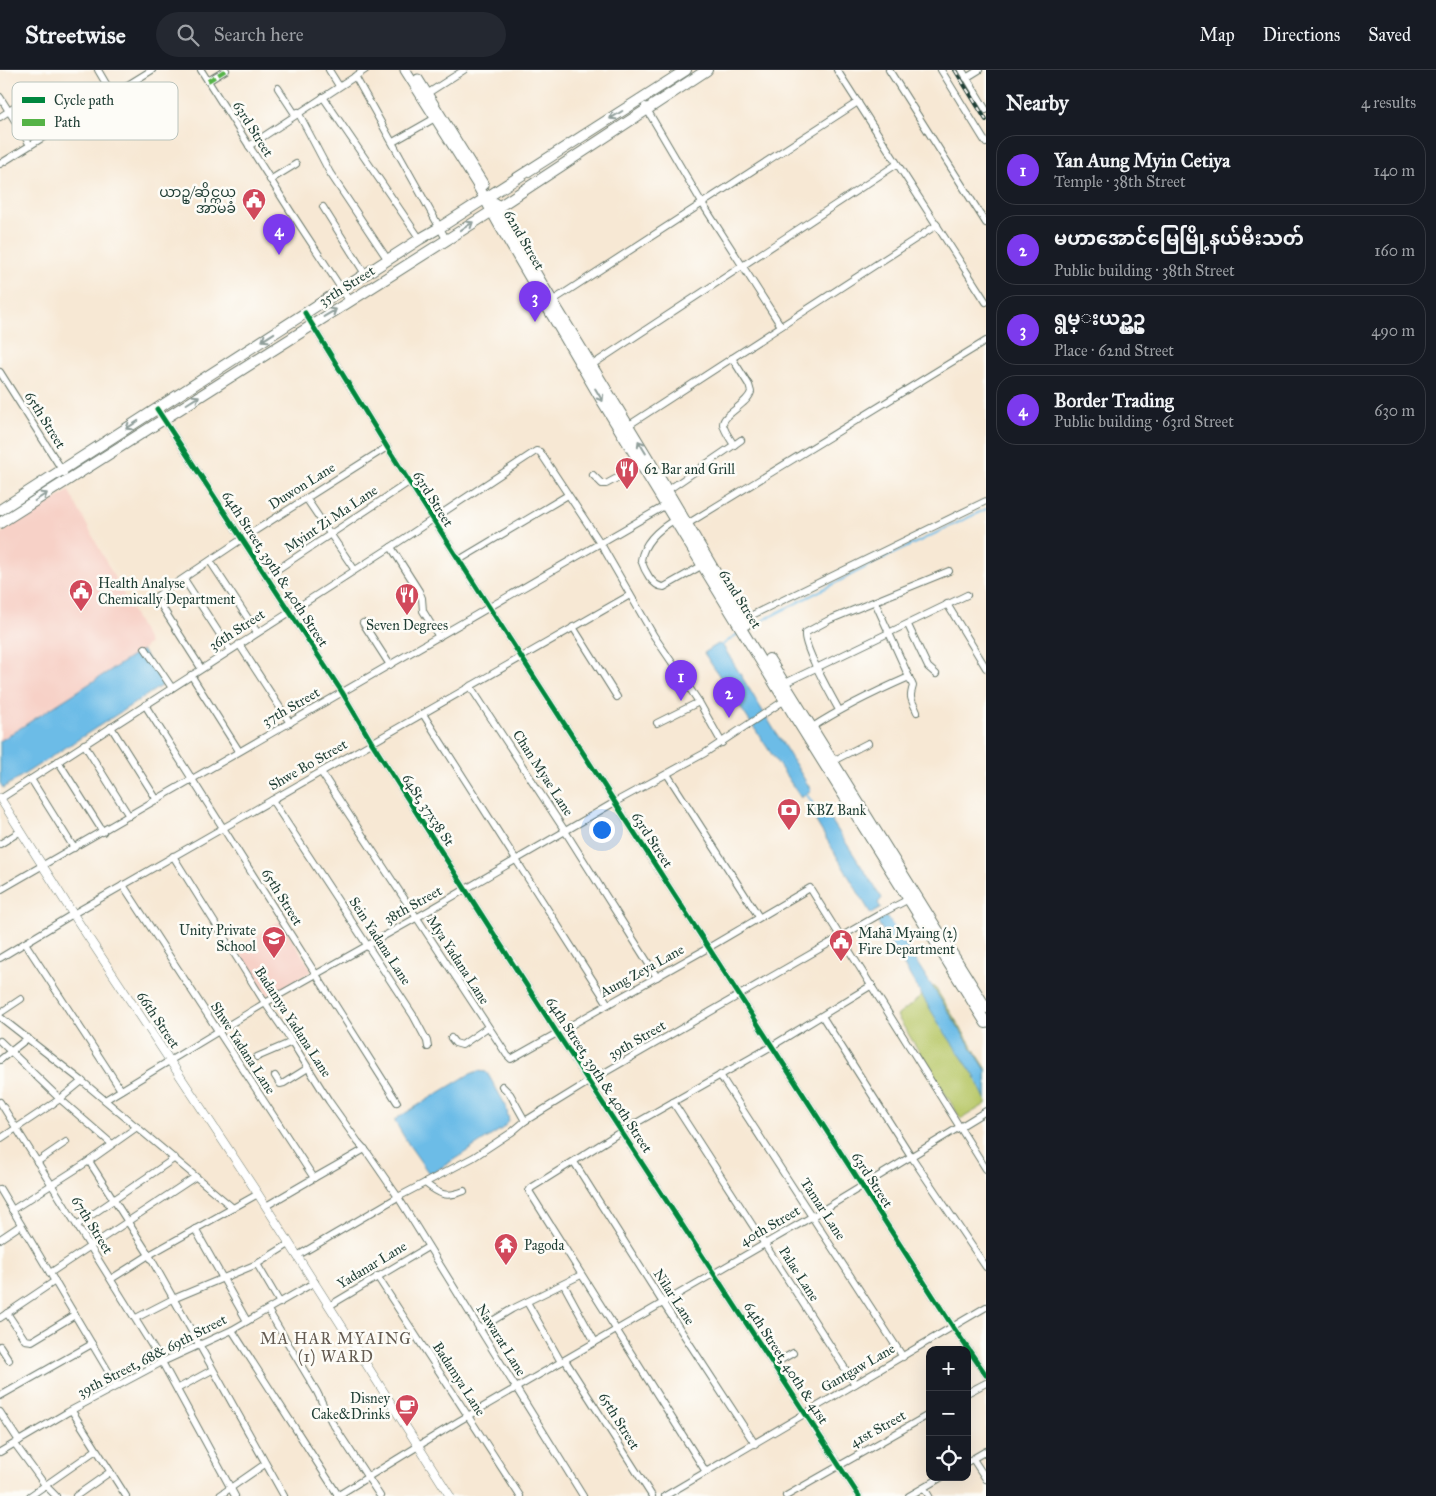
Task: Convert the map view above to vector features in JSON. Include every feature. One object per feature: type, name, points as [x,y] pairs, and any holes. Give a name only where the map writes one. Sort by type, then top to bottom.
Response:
[{"type":"main road","points":[[405,70],[425,96]]},
{"type":"main road","points":[[412,70],[425,96],[481,185]]},
{"type":"main road","name":"35th Street","points":[[0,510],[420,238],[439,228],[686,70]]},
{"type":"main road","name":"35th Street","points":[[0,523],[350,302],[707,70]]},
{"type":"main road","name":"62nd Street","points":[[481,185],[663,493]]},
{"type":"main road","name":"62nd Street","points":[[624,428],[642,465],[670,503],[781,685],[811,728],[986,1022]]},
{"type":"main road","name":"62nd Street","points":[[681,522],[703,565],[745,626]]},
{"type":"main road","name":"62nd Street","points":[[781,685],[785,700],[912,898],[986,1008]]},
{"type":"street","points":[[98,70],[105,82]]},
{"type":"street","points":[[132,82],[152,70]]},
{"type":"street","name":"63rd Street","points":[[201,70],[350,302]]},
{"type":"street","points":[[208,81],[226,70]]},
{"type":"street","points":[[329,70],[339,86]]},
{"type":"street","points":[[249,146],[365,70]]},
{"type":"street","points":[[425,96],[464,70]]},
{"type":"street","points":[[838,70],[986,302]]},
{"type":"street","points":[[889,70],[986,223]]},
{"type":"street","points":[[941,70],[986,143]]},
{"type":"street","points":[[962,70],[986,110]]},
{"type":"street","points":[[966,78],[979,70]]},
{"type":"street","points":[[355,76],[446,239]]},
{"type":"street","points":[[278,88],[297,113],[330,173],[388,260]]},
{"type":"street","points":[[0,97],[12,116]]},
{"type":"street","points":[[322,97],[420,238]]},
{"type":"street","points":[[641,99],[702,203],[781,326]]},
{"type":"street","points":[[549,303],[858,102]]},
{"type":"street","points":[[0,117],[12,109]]},
{"type":"street","points":[[392,142],[438,117]]},
{"type":"street","points":[[27,140],[30,145]]},
{"type":"street","points":[[0,164],[38,140]]},
{"type":"street","points":[[270,180],[296,164]]},
{"type":"street","points":[[588,368],[897,164]]},
{"type":"street","points":[[323,207],[365,274]]},
{"type":"street","points":[[624,428],[936,224]]},
{"type":"street","name":"63rd Street","points":[[305,313],[387,447],[521,657],[953,1328],[986,1375]]},
{"type":"street","points":[[703,565],[664,587],[660,587],[655,584],[641,560],[645,548],[656,532],[681,522],[986,341]]},
{"type":"street","points":[[732,358],[749,385],[750,392],[745,402],[726,417],[723,422],[734,445]]},
{"type":"street","name":"65th Street","points":[[0,372],[68,480]]},
{"type":"street","name":"64th Street, 39th & 40th Street","points":[[157,409],[342,692],[372,743]]},
{"type":"street","points":[[663,493],[741,440]]},
{"type":"street","name":"Duwon Lane","points":[[201,668],[156,598],[242,539],[387,447]]},
{"type":"street","name":"36th Street","points":[[0,798],[538,451],[568,495]]},
{"type":"street","points":[[593,475],[602,484],[606,484],[642,465]]},
{"type":"street","name":"Myint Zi Ma Lane","points":[[266,577],[409,482]]},
{"type":"street","points":[[459,560],[568,495],[600,544],[654,636],[699,702],[722,743]]},
{"type":"street","points":[[306,498],[354,570]]},
{"type":"street","points":[[745,626],[986,501]]},
{"type":"street","name":"37th Street","points":[[0,890],[43,867],[239,751],[390,666],[670,503]]},
{"type":"street","points":[[391,547],[419,591],[422,598],[423,611],[439,637]]},
{"type":"street","points":[[210,561],[257,632]]},
{"type":"street","points":[[839,710],[805,640],[805,632],[829,620],[949,571]]},
{"type":"street","points":[[184,579],[230,650]]},
{"type":"street","name":"Shwe Bo Street","points":[[0,958],[223,827],[630,595]]},
{"type":"street","points":[[781,685],[967,595]]},
{"type":"street","points":[[875,602],[914,687],[910,692],[910,698],[917,712]]},
{"type":"street","points":[[947,604],[986,668]]},
{"type":"street","points":[[363,623],[390,666]]},
{"type":"street","points":[[908,625],[928,667],[936,674]]},
{"type":"street","points":[[573,628],[617,697]]},
{"type":"street","points":[[239,644],[290,723]]},
{"type":"street","points":[[145,648],[172,688]]},
{"type":"street","points":[[191,675],[239,751]]},
{"type":"street","points":[[811,728],[871,693],[909,677]]},
{"type":"street","name":"Chan Myae Lane","points":[[470,686],[565,831],[657,977]]},
{"type":"street","name":"38th Street","points":[[105,1100],[265,1003],[615,802],[722,743],[785,700]]},
{"type":"street","points":[[657,723],[699,702]]},
{"type":"street","name":"65th Street","points":[[145,705],[397,1102]]},
{"type":"street","points":[[423,714],[608,1004]]},
{"type":"street","points":[[111,727],[157,800]]},
{"type":"street","name":"64St, 37x38 St","points":[[372,743],[466,889]]},
{"type":"street","points":[[831,762],[868,743]]},
{"type":"street","points":[[84,744],[129,816]]},
{"type":"street","points":[[58,761],[103,832]]},
{"type":"street","name":"Mya Yadana Lane","points":[[320,772],[506,1055],[511,1059]]},
{"type":"street","points":[[667,774],[759,917]]},
{"type":"street","points":[[31,779],[74,848]]},
{"type":"street","name":"66th Street","points":[[0,798],[73,914],[315,1282],[450,1496]]},
{"type":"street","name":"Sein Yadana Lane","points":[[272,800],[413,1015],[427,1040],[428,1047]]},
{"type":"street","points":[[0,844],[21,831]]},
{"type":"street","name":"Badamya Yadana Lane","points":[[173,856],[265,1003],[345,1125],[365,1149],[398,1197]]},
{"type":"street","name":"Shwe Yadana Lane","points":[[123,885],[314,1178]]},
{"type":"street","name":"Aung Zeya Lane","points":[[511,1059],[810,888],[842,937]]},
{"type":"street","name":"64th Street, 39th & 40th Street","points":[[466,889],[715,1273]]},
{"type":"street","name":"39th Street","points":[[297,1256],[398,1197],[474,1157],[525,1121],[590,1081],[882,913],[912,898]]},
{"type":"street","points":[[842,937],[986,1169]]},
{"type":"street","points":[[25,943],[121,1090]]},
{"type":"street","points":[[706,1472],[529,1191],[622,1131],[772,1046],[872,985]]},
{"type":"street","points":[[21,999],[0,1015],[105,1100],[233,1208]]},
{"type":"street","points":[[822,1016],[911,1156],[986,1267]]},
{"type":"street","points":[[451,1038],[455,1043],[462,1045],[488,1027]]},
{"type":"street","points":[[0,1060],[28,1038]]},
{"type":"street","points":[[0,1041],[112,1144]]},
{"type":"street","points":[[257,1057],[292,1042]]},
{"type":"street","points":[[275,1076],[280,1084],[308,1068]]},
{"type":"street","name":"Tamar Lane","points":[[720,1075],[903,1357]]},
{"type":"street","points":[[0,1139],[82,1081]]},
{"type":"street","points":[[502,1086],[510,1094],[525,1121]]},
{"type":"street","name":"67th Street","points":[[0,1102],[136,1318],[235,1496]]},
{"type":"street","name":"Palae Lane","points":[[673,1102],[855,1384]]},
{"type":"street","name":"40th Street","points":[[419,1446],[863,1186],[986,1111]]},
{"type":"street","points":[[12,1210],[137,1127]]},
{"type":"street","points":[[37,1162],[66,1142]]},
{"type":"street","points":[[266,1206],[365,1149]]},
{"type":"street","points":[[76,1225],[175,1158]]},
{"type":"street","points":[[88,1161],[149,1255],[284,1496]]},
{"type":"street","name":"Nilar Lane","points":[[574,1162],[755,1444]]},
{"type":"street","points":[[50,1273],[195,1176]]},
{"type":"street","points":[[425,1183],[446,1196],[453,1196],[464,1191]]},
{"type":"street","points":[[0,1188],[117,1386]]},
{"type":"street","points":[[111,1279],[149,1255],[258,1194]]},
{"type":"street","name":"Nawarat Lane","points":[[398,1197],[583,1496]]},
{"type":"street","points":[[0,1239],[21,1225]]},
{"type":"street","points":[[195,1229],[247,1322]]},
{"type":"street","points":[[136,1318],[173,1299],[257,1264],[289,1244]]},
{"type":"street","name":"Yadanar Lane","points":[[329,1306],[428,1247]]},
{"type":"street","points":[[257,1264],[280,1303]]},
{"type":"street","name":"64th Street, 40th & 41st","points":[[715,1273],[859,1496]]},
{"type":"street","points":[[479,1329],[512,1309],[581,1275]]},
{"type":"street","name":"Badamya Lane","points":[[377,1276],[520,1496]]},
{"type":"street","points":[[0,1318],[55,1281]]},
{"type":"street","name":"39th Street, 68& 69th Street","points":[[0,1452],[162,1362],[247,1322],[315,1282]]},
{"type":"street","points":[[564,1285],[595,1342]]},
{"type":"street","name":"65th Street","points":[[527,1302],[563,1361],[652,1496]]},
{"type":"street","name":"Gantgaw Lane","points":[[665,1496],[986,1307]]},
{"type":"street","points":[[268,1310],[318,1392],[331,1420],[380,1496]]},
{"type":"street","points":[[7,1313],[28,1342],[32,1342],[75,1315]]},
{"type":"street","points":[[232,1330],[339,1495],[367,1476],[419,1446]]},
{"type":"street","points":[[0,1396],[92,1344]]},
{"type":"street","points":[[0,1346],[9,1360]]},
{"type":"street","points":[[774,1364],[793,1353]]},
{"type":"street","points":[[177,1389],[212,1370]]},
{"type":"street","points":[[971,1392],[986,1383]]},
{"type":"street","points":[[72,1411],[126,1496]]},
{"type":"street","points":[[0,1412],[17,1443],[45,1485],[56,1496]]},
{"type":"street","name":"41st Street","points":[[786,1496],[926,1416]]},
{"type":"street","points":[[30,1496],[96,1450]]},
{"type":"street","points":[[971,1460],[986,1451]]},
{"type":"street","points":[[971,1462],[986,1479]]},
{"type":"street","points":[[219,1496],[265,1464]]},
{"type":"street","points":[[76,1496],[110,1472]]},
{"type":"street","points":[[909,1496],[935,1481]]},
{"type":"street","points":[[924,1488],[929,1496]]},
{"type":"shaded area","points":[[69,491],[149,643],[142,650],[0,741],[0,534]]},
{"type":"shaded area","name":"Unity Private School","points":[[281,920],[312,971],[267,996],[237,948]]},
{"type":"green space","points":[[934,986],[986,1068],[986,1104],[961,1119],[897,1016]]},
{"type":"water","points":[[718,644],[723,646],[811,790],[801,798],[704,653]]},
{"type":"water","points":[[142,650],[164,684],[3,788],[0,783],[0,741]]},
{"type":"water","points":[[824,809],[882,898],[878,903],[881,908],[871,914],[814,818],[814,814]]},
{"type":"water","points":[[885,917],[888,918],[986,1070],[986,1101],[974,1075],[941,1027],[877,921]]},
{"type":"water","points":[[478,1071],[486,1072],[489,1076],[506,1106],[509,1121],[503,1128],[430,1175],[394,1120],[468,1075]]},
{"type":"waterway","points":[[748,628],[876,562],[986,509]]},
{"type":"waterway","points":[[721,646],[739,633]]},
{"type":"waterway","points":[[805,792],[819,813]]},
{"type":"railway","points":[[955,70],[986,120]]},
{"type":"marked path","points":[[208,81],[226,70]]},
{"type":"cycle path","points":[[305,313],[387,447],[489,607],[953,1327],[986,1375]]},
{"type":"cycle path","points":[[157,409],[342,692],[372,743],[557,1033],[859,1496]]},
{"type":"place","name":"ယာဥ္/ဆိုင္ကယ္ အာမခံ","points":[[254,221]]},
{"type":"place","name":"Border Trading","points":[[279,255]]},
{"type":"place","name":"ရွမ္းယဥ္ယဥ္","points":[[535,322]]},
{"type":"place","name":"62 Bar and Grill","points":[[627,490]]},
{"type":"place","name":"Health Analyse Chemically Department","points":[[81,612]]},
{"type":"place","name":"Seven Degrees","points":[[407,616]]},
{"type":"place","name":"Yan Aung Myin Cetiya","points":[[681,701]]},
{"type":"place","name":"မဟာအောင်မြေမြို့နယ်မီးသတ်","points":[[729,718]]},
{"type":"place","name":"KBZ Bank","points":[[789,831]]},
{"type":"place","name":"Unity Private School","points":[[274,959]]},
{"type":"place","name":"Mahā Myaing (2) Fire Department","points":[[841,962]]},
{"type":"place","name":"Pagoda","points":[[506,1266]]},
{"type":"place","name":"Disney Cake&Drinks","points":[[407,1427]]},
{"type":"district","name":"MA HAR MYAING (1) WARD","points":[[336,1347]]}]
